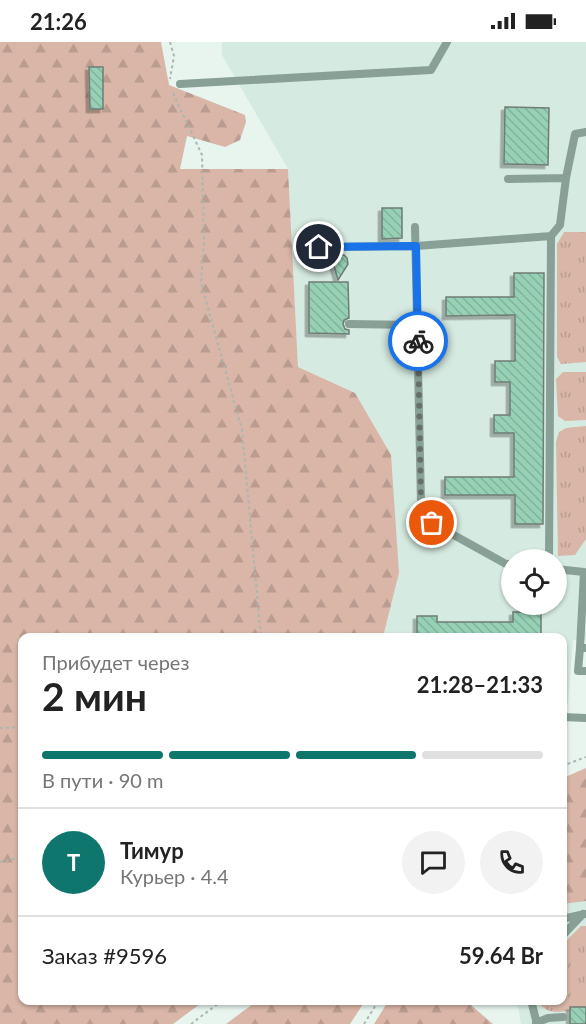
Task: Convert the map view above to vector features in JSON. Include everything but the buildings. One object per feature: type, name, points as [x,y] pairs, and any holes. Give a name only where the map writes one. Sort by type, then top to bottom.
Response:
[{"type":"lane","points":[[180,84],[430,70],[447,42]]},
{"type":"lane","points":[[549,549],[551,236],[560,225],[575,134],[586,132]]},
{"type":"lane","points":[[508,179],[566,178]]},
{"type":"lane","points":[[415,227],[421,503],[432,523],[501,561]]},
{"type":"lane","points":[[316,266],[319,247],[416,246],[551,236]]},
{"type":"lane","points":[[349,324],[417,324]]},
{"type":"lane","points":[[567,570],[584,572],[583,648],[578,670],[586,671]]},
{"type":"lane","points":[[567,717],[586,718]]},
{"type":"lane","points":[[567,918],[585,914]]},
{"type":"lane","points":[[567,931],[585,914]]},
{"type":"lane","points":[[532,1005],[537,1023],[548,1017],[563,1017]]},
{"type":"path","points":[[170,42],[174,56],[169,85],[202,155],[204,241],[201,283],[242,430],[261,633]]},
{"type":"path","points":[[0,728],[18,727]]},
{"type":"path","points":[[567,764],[586,757]]},
{"type":"path","points":[[0,862],[18,858]]},
{"type":"path","points":[[191,1024],[216,1005]]},
{"type":"path","points":[[364,1024],[376,1005]]},
{"type":"shaded area","points":[[222,42],[586,42],[586,640],[573,640],[568,704],[567,633],[384,633],[399,573],[355,393],[298,367],[288,169],[222,55]]},
{"type":"shaded area","points":[[586,901],[586,1024],[521,1024],[518,1005],[567,1005],[567,903]]},
{"type":"green space","points":[[0,42],[161,42],[169,85],[245,115],[246,122],[240,140],[225,147],[187,136],[180,169],[288,169],[298,367],[355,393],[391,455],[399,573],[384,633],[18,633],[18,1005],[199,1005],[173,1024],[0,1024]]},
{"type":"green space","points":[[564,232],[586,232],[586,362],[561,364],[557,357],[557,244]]},
{"type":"green space","points":[[563,372],[586,372],[586,420],[565,421],[558,416],[556,379]]},
{"type":"green space","points":[[586,426],[586,539],[575,555],[567,555],[567,549],[558,549],[556,442],[559,432],[566,428]]},
{"type":"green space","points":[[586,768],[586,901],[567,903],[567,776]]},
{"type":"green space","points":[[581,926],[586,926],[586,1007],[570,1007],[570,1011],[555,1012],[541,1005],[567,1005],[567,940]]},
{"type":"green space","points":[[252,1005],[362,1005],[350,1024],[226,1024]]},
{"type":"green space","points":[[386,1005],[472,1005],[493,1024],[374,1024]]},
{"type":"way so far","points":[[418,341],[421,503],[432,523]]},
{"type":"route","points":[[319,247],[416,246],[418,341]]}]
